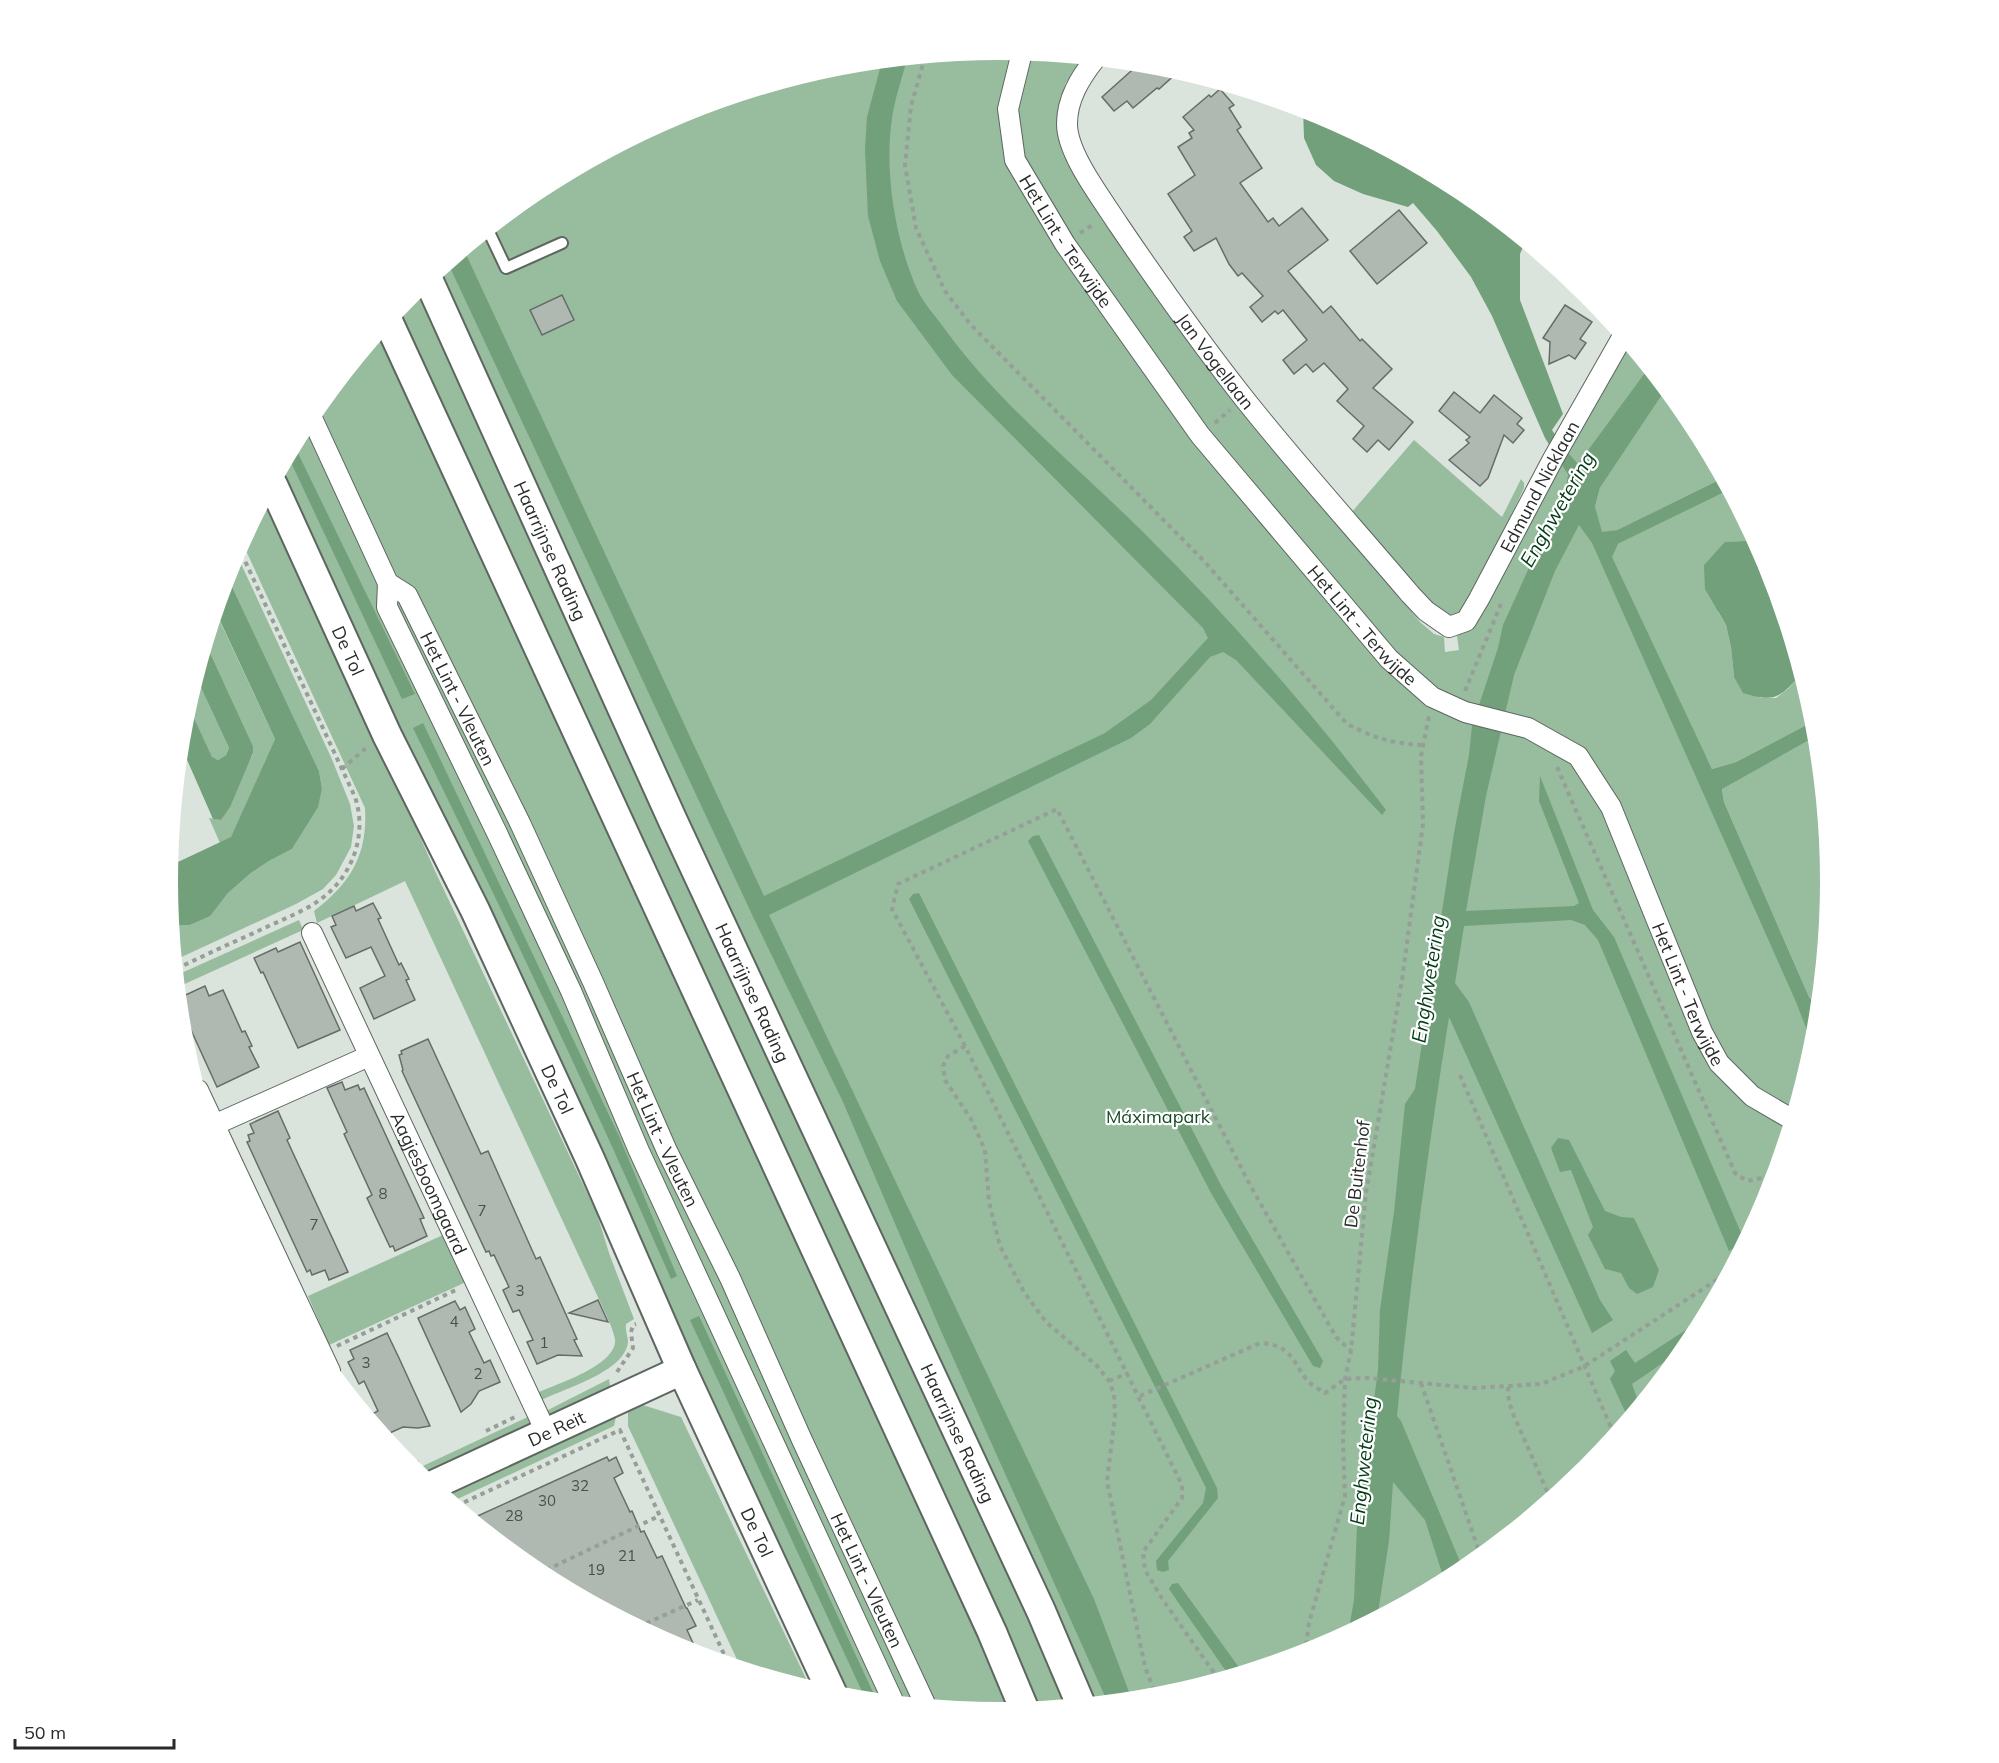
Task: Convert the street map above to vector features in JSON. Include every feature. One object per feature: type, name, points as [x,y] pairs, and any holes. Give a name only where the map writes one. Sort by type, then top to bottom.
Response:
[{"type":"main road","name":"Haarrijnse Rading","points":[[432,288],[678,832],[1036,1600],[1078,1699]]},
{"type":"main road","points":[[392,330],[992,1632],[1021,1702]]},
{"type":"main road","name":"De Tol","points":[[276,493],[387,735],[475,910],[590,1159],[682,1370],[828,1685]]},
{"type":"main road","name":"De Reit","points":[[430,1472],[547,1434],[682,1370]]},
{"type":"street","name":"Het Lint - Terwijde","points":[[1020,61],[1008,109],[1016,160],[1065,244],[1200,435],[1389,659],[1432,697],[1464,712],[1536,732],[1578,756],[1611,807],[1702,1032],[1719,1063],[1752,1096],[1786,1116]]},
{"type":"street","name":"Jan Vogellaan","points":[[1090,65],[1080,80],[1070,103],[1067,125],[1072,150],[1110,212],[1166,295],[1244,398],[1410,594],[1426,611],[1449,627]]},
{"type":"street","name":"Edmund Nicklaan","points":[[1449,627],[1466,621],[1553,459],[1619,343]]},
{"type":"street","name":"Het Lint - Vleuten","points":[[316,426],[388,583],[387,607],[571,991],[639,1151],[891,1696]]},
{"type":"street","name":"Het Lint - Vleuten","points":[[388,583],[407,595],[520,823],[667,1151],[730,1278],[802,1440],[923,1699]]},
{"type":"street","points":[[436,710],[455,695]]},
{"type":"street","points":[[497,833],[520,823]]},
{"type":"street","name":"Aagjesboomgaard","points":[[312,933],[547,1434]]},
{"type":"street","points":[[571,991],[593,982]]},
{"type":"street","points":[[215,1124],[369,1056]]},
{"type":"street","points":[[218,1134],[310,1328]]},
{"type":"street","points":[[704,1291],[730,1278]]},
{"type":"street","points":[[779,1450],[802,1440]]},
{"type":"lane","points":[[491,237],[506,268],[562,243]]},
{"type":"path","points":[[923,64],[911,106],[905,165],[916,228],[945,291],[970,324],[1204,561],[1347,724],[1376,738],[1396,743],[1421,745],[1432,697]]},
{"type":"path","points":[[1065,244],[1110,212]]},
{"type":"path","points":[[1200,435],[1244,398]]},
{"type":"path","points":[[183,966],[301,911],[324,897],[335,886],[356,853],[360,832],[360,812],[342,769],[244,560]]},
{"type":"path","name":"De Buitenhof","points":[[1306,1643],[1309,1623],[1345,1496],[1342,1443],[1345,1379],[1351,1351],[1366,1193],[1402,980],[1423,824],[1421,756],[1432,697]]},
{"type":"path","points":[[1536,732],[1735,1173],[1747,1181],[1765,1177]]},
{"type":"path","points":[[342,769],[375,741],[387,735]]},
{"type":"path","points":[[1215,1674],[1145,1570],[1143,1552],[1182,1498],[1182,1485],[1140,1396],[964,1046],[892,909],[898,884],[1057,809],[1251,1185],[1336,1337],[1351,1351]]},
{"type":"path","points":[[964,1046],[948,1056],[943,1066],[945,1080],[971,1119],[985,1150],[989,1202],[1000,1246],[1024,1292],[1046,1322],[1097,1366],[1109,1381],[1114,1394],[1115,1415],[1107,1481],[1145,1667],[1153,1688]]},
{"type":"path","points":[[1460,1075],[1611,1430]]},
{"type":"path","points":[[1140,1396],[1260,1343],[1277,1344],[1295,1360],[1307,1381],[1325,1394],[1345,1379],[1368,1378],[1473,1388],[1541,1384],[1583,1367],[1717,1280]]},
{"type":"path","points":[[331,1359],[475,1281]]},
{"type":"path","points":[[612,1374],[618,1371],[633,1348],[631,1332],[633,1325],[657,1314]]},
{"type":"path","points":[[1109,1381],[1128,1373]]},
{"type":"path","points":[[1421,1383],[1478,1549]]},
{"type":"path","points":[[1508,1386],[1509,1401],[1514,1416],[1548,1493]]},
{"type":"path","points":[[482,1433],[535,1408]]},
{"type":"path","points":[[463,1503],[620,1430],[724,1655]]},
{"type":"path","points":[[549,1569],[659,1516]]},
{"type":"path","points":[[647,1623],[698,1600]]},
{"type":"green space","name":"Máximapark","points":[[1000,60],[1079,64],[1065,84],[1059,126],[1064,156],[1098,211],[1353,540],[1420,622],[1434,634],[1444,637],[1445,652],[1459,650],[1457,636],[1467,624],[1557,457],[1568,475],[1595,507],[1600,488],[1662,396],[1683,425],[1716,481],[1617,530],[1603,533],[1618,544],[1723,493],[1746,541],[1725,542],[1718,612],[1726,625],[1734,677],[1760,698],[1776,698],[1796,680],[1806,725],[1736,762],[1712,769],[1706,756],[1808,1025],[1793,1094],[1777,1146],[1736,1245],[1711,1292],[1683,1338],[1617,1423],[1541,1499],[1500,1533],[1456,1565],[1363,1618],[1264,1659],[1212,1675],[1107,1696],[1053,1701],[1000,1703],[892,1696],[831,1685],[394,777],[435,871],[597,1214],[634,1319],[626,1324],[628,1342],[617,1362],[593,1378],[542,1400],[537,1393],[597,1365],[607,1357],[613,1348],[615,1339],[597,1295],[405,881],[317,923],[314,911],[327,901],[347,879],[360,854],[365,825],[365,808],[247,553],[288,471],[316,425],[382,340],[419,301],[458,264],[543,198],[636,145],[735,104],[787,88],[892,67]]},
{"type":"green space","points":[[1621,345],[1645,373],[1578,465],[1563,447]]},
{"type":"green space","points":[[1414,440],[1502,517],[1521,479],[1524,483],[1524,488],[1465,613],[1446,620],[1351,513]]},
{"type":"green space","points":[[242,565],[331,757],[350,804],[354,826],[351,847],[336,875],[323,889],[296,904],[182,957],[180,926],[190,925],[209,916],[228,893],[251,873],[292,849],[304,829],[322,788],[319,771],[233,588]]},
{"type":"green space","points":[[220,622],[275,739],[231,838],[220,843],[209,818],[221,820],[253,754],[253,746],[211,654]]},
{"type":"green space","points":[[201,689],[229,748],[226,755],[218,760],[212,758],[194,719]]},
{"type":"green space","points":[[1808,741],[1819,828],[1821,882],[1819,935],[1812,1000],[1724,802],[1722,788]]},
{"type":"green space","points":[[299,920],[303,930],[185,984],[183,972]]},
{"type":"green space","points":[[443,1235],[466,1282],[329,1345],[308,1296]]},
{"type":"green space","points":[[609,1379],[610,1386],[566,1415],[555,1417],[542,1413]]},
{"type":"green space","points":[[633,1402],[681,1417],[806,1679],[737,1660],[628,1426],[628,1407]]},
{"type":"green space","points":[[617,1412],[614,1426],[458,1499],[450,1491]]},
{"type":"green space","points":[[530,1416],[533,1419],[531,1425],[429,1471],[423,1466]]},
{"type":"shaded area","points":[[905,66],[892,118],[889,160],[897,227],[909,270],[922,299],[966,356],[1013,408],[1141,530],[1237,631],[1299,701],[1386,810],[1382,815],[1236,660],[1223,652],[1210,657],[1150,724],[1131,738],[769,915],[1094,1599],[1129,1692],[1107,1696],[1105,1696],[941,1331],[843,1102],[755,921],[451,270],[467,257],[764,896],[1105,733],[1151,700],[1208,638],[1203,628],[952,375],[897,301],[880,261],[868,216],[865,149],[867,117],[880,69]]},
{"type":"shaded area","points":[[1303,119],[1363,145],[1456,198],[1522,248],[1520,254],[1520,300],[1563,414],[1552,430],[1578,464],[1644,373],[1662,396],[1600,488],[1595,507],[1602,532],[1617,530],[1716,481],[1723,493],[1618,544],[1612,557],[1712,769],[1736,762],[1806,725],[1808,741],[1722,789],[1724,802],[1812,1000],[1807,1030],[1592,543],[1579,525],[1555,571],[1514,675],[1486,796],[1466,911],[1574,906],[1579,903],[1539,801],[1540,776],[1593,910],[1614,937],[1741,1233],[1734,1248],[1729,1251],[1598,940],[1585,925],[1571,920],[1464,926],[1455,983],[1469,1002],[1600,1300],[1613,1320],[1592,1333],[1449,1017],[1420,1216],[1397,1416],[1460,1562],[1442,1573],[1425,1520],[1393,1482],[1389,1541],[1378,1610],[1350,1624],[1354,1600],[1357,1526],[1378,1370],[1380,1310],[1394,1212],[1405,1104],[1415,1089],[1472,726],[1498,648],[1503,625],[1564,498],[1568,475],[1545,438],[1492,316],[1471,277],[1437,231],[1413,203],[1408,207],[1363,194],[1334,181],[1316,165],[1304,138]]},
{"type":"shaded area","points":[[298,454],[415,694],[402,699],[292,464]]},
{"type":"shaded area","points":[[1746,541],[1777,617],[1793,669],[1796,680],[1782,693],[1770,698],[1743,693],[1734,677],[1726,625],[1705,589],[1704,565],[1725,542]]},
{"type":"shaded area","points":[[233,588],[319,771],[322,788],[318,807],[292,849],[251,873],[228,893],[210,916],[190,925],[180,926],[179,862],[231,837],[275,739],[221,622]]},
{"type":"shaded area","points":[[211,654],[253,746],[253,753],[230,807],[221,820],[213,819],[187,760],[194,719],[212,757],[218,760],[226,755],[229,748],[201,689]]},
{"type":"shaded area","points":[[423,723],[619,1136],[677,1276],[671,1279],[545,1002],[413,728]]},
{"type":"shaded area","points":[[1039,835],[1222,1187],[1323,1361],[1320,1368],[1313,1366],[1211,1193],[1028,841],[1033,836]]},
{"type":"shaded area","points":[[919,893],[1217,1488],[1218,1498],[1168,1561],[1169,1570],[1163,1572],[1157,1570],[1156,1561],[1203,1503],[1206,1488],[909,899],[913,894]]},
{"type":"shaded area","points":[[1558,1138],[1569,1140],[1605,1211],[1621,1217],[1634,1218],[1659,1270],[1653,1287],[1637,1294],[1629,1288],[1621,1273],[1605,1269],[1588,1235],[1593,1227],[1571,1170],[1560,1172],[1551,1148]]},
{"type":"shaded area","points":[[699,1316],[873,1693],[862,1691],[690,1320]]},
{"type":"shaded area","points":[[1689,1328],[1667,1360],[1632,1384],[1637,1399],[1626,1413],[1610,1379],[1615,1371],[1610,1361],[1626,1350],[1635,1363]]},
{"type":"shaded area","points":[[1178,1583],[1239,1667],[1226,1671],[1169,1589],[1172,1584]]},
{"type":"building","points":[[1131,71],[1171,78],[1133,108],[1127,101],[1114,111],[1102,97]]},
{"type":"building","points":[[1219,90],[1222,91],[1234,105],[1229,108],[1241,127],[1237,130],[1262,168],[1240,183],[1268,222],[1273,218],[1279,226],[1302,208],[1328,240],[1288,271],[1323,313],[1331,306],[1360,341],[1362,339],[1392,369],[1373,388],[1413,422],[1389,450],[1378,440],[1367,452],[1353,439],[1364,426],[1337,401],[1348,389],[1324,363],[1313,372],[1306,364],[1294,374],[1283,360],[1307,340],[1283,310],[1278,314],[1275,311],[1262,322],[1250,307],[1263,296],[1242,273],[1238,276],[1216,238],[1194,251],[1184,237],[1192,231],[1168,194],[1195,175],[1178,147],[1192,138],[1189,133],[1194,130],[1183,117],[1209,95],[1211,97]]},
{"type":"building","points":[[1399,210],[1427,243],[1377,284],[1350,251]]},
{"type":"building","points":[[562,295],[574,320],[542,335],[530,310]]},
{"type":"building","points":[[1565,305],[1592,322],[1580,339],[1586,343],[1575,359],[1569,355],[1549,364],[1550,342],[1543,338]]},
{"type":"building","points":[[1454,392],[1480,413],[1494,395],[1522,418],[1517,424],[1524,430],[1513,443],[1504,435],[1488,478],[1480,486],[1449,460],[1469,443],[1466,440],[1470,437],[1439,411]]},
{"type":"building","points":[[373,903],[399,965],[401,963],[409,979],[406,980],[415,1000],[374,1019],[360,988],[385,976],[371,947],[346,958],[331,927],[336,925],[332,916],[354,906],[356,911]]},
{"type":"building","points":[[300,942],[340,1030],[298,1048],[263,972],[261,973],[254,958],[276,948],[278,952]]},
{"type":"building","points":[[205,986],[209,996],[223,990],[242,1032],[245,1031],[252,1046],[249,1047],[259,1067],[217,1087],[193,1033],[186,995]]},
{"type":"building","points":[[428,1039],[481,1154],[488,1151],[536,1259],[540,1257],[577,1339],[574,1340],[582,1356],[558,1355],[537,1364],[527,1342],[533,1340],[519,1310],[513,1312],[503,1290],[509,1287],[494,1255],[491,1256],[489,1251],[486,1252],[402,1071],[399,1055],[402,1054],[401,1051]]},
{"type":"building","points":[[342,1082],[345,1090],[358,1085],[360,1090],[364,1088],[424,1218],[420,1219],[427,1236],[395,1251],[393,1246],[390,1247],[367,1198],[372,1195],[344,1134],[347,1132],[327,1088]]},
{"type":"building","points":[[278,1111],[290,1138],[287,1140],[348,1272],[329,1280],[325,1270],[312,1275],[310,1270],[307,1272],[247,1142],[250,1141],[248,1135],[254,1133],[250,1124]]},
{"type":"building","points":[[598,1300],[608,1322],[569,1313]]},
{"type":"building","points":[[455,1301],[460,1310],[465,1307],[475,1329],[469,1332],[484,1363],[490,1360],[500,1382],[479,1391],[471,1404],[461,1412],[418,1318]]},
{"type":"building","points":[[387,1333],[430,1426],[403,1427],[391,1432],[374,1413],[378,1411],[364,1381],[359,1384],[348,1362],[354,1359],[350,1350]]},
{"type":"building","points":[[607,1457],[609,1461],[616,1457],[623,1473],[614,1478],[630,1512],[632,1511],[641,1532],[644,1531],[657,1558],[662,1556],[696,1626],[687,1630],[693,1643],[636,1618],[589,1593],[543,1565],[478,1516]]},
{"type":"water label","name":"Enghwetering","points":[[1557,509]]},
{"type":"water label","name":"Enghwetering","points":[[1428,979]]},
{"type":"water label","name":"Enghwetering","points":[[1363,1461]]}]
